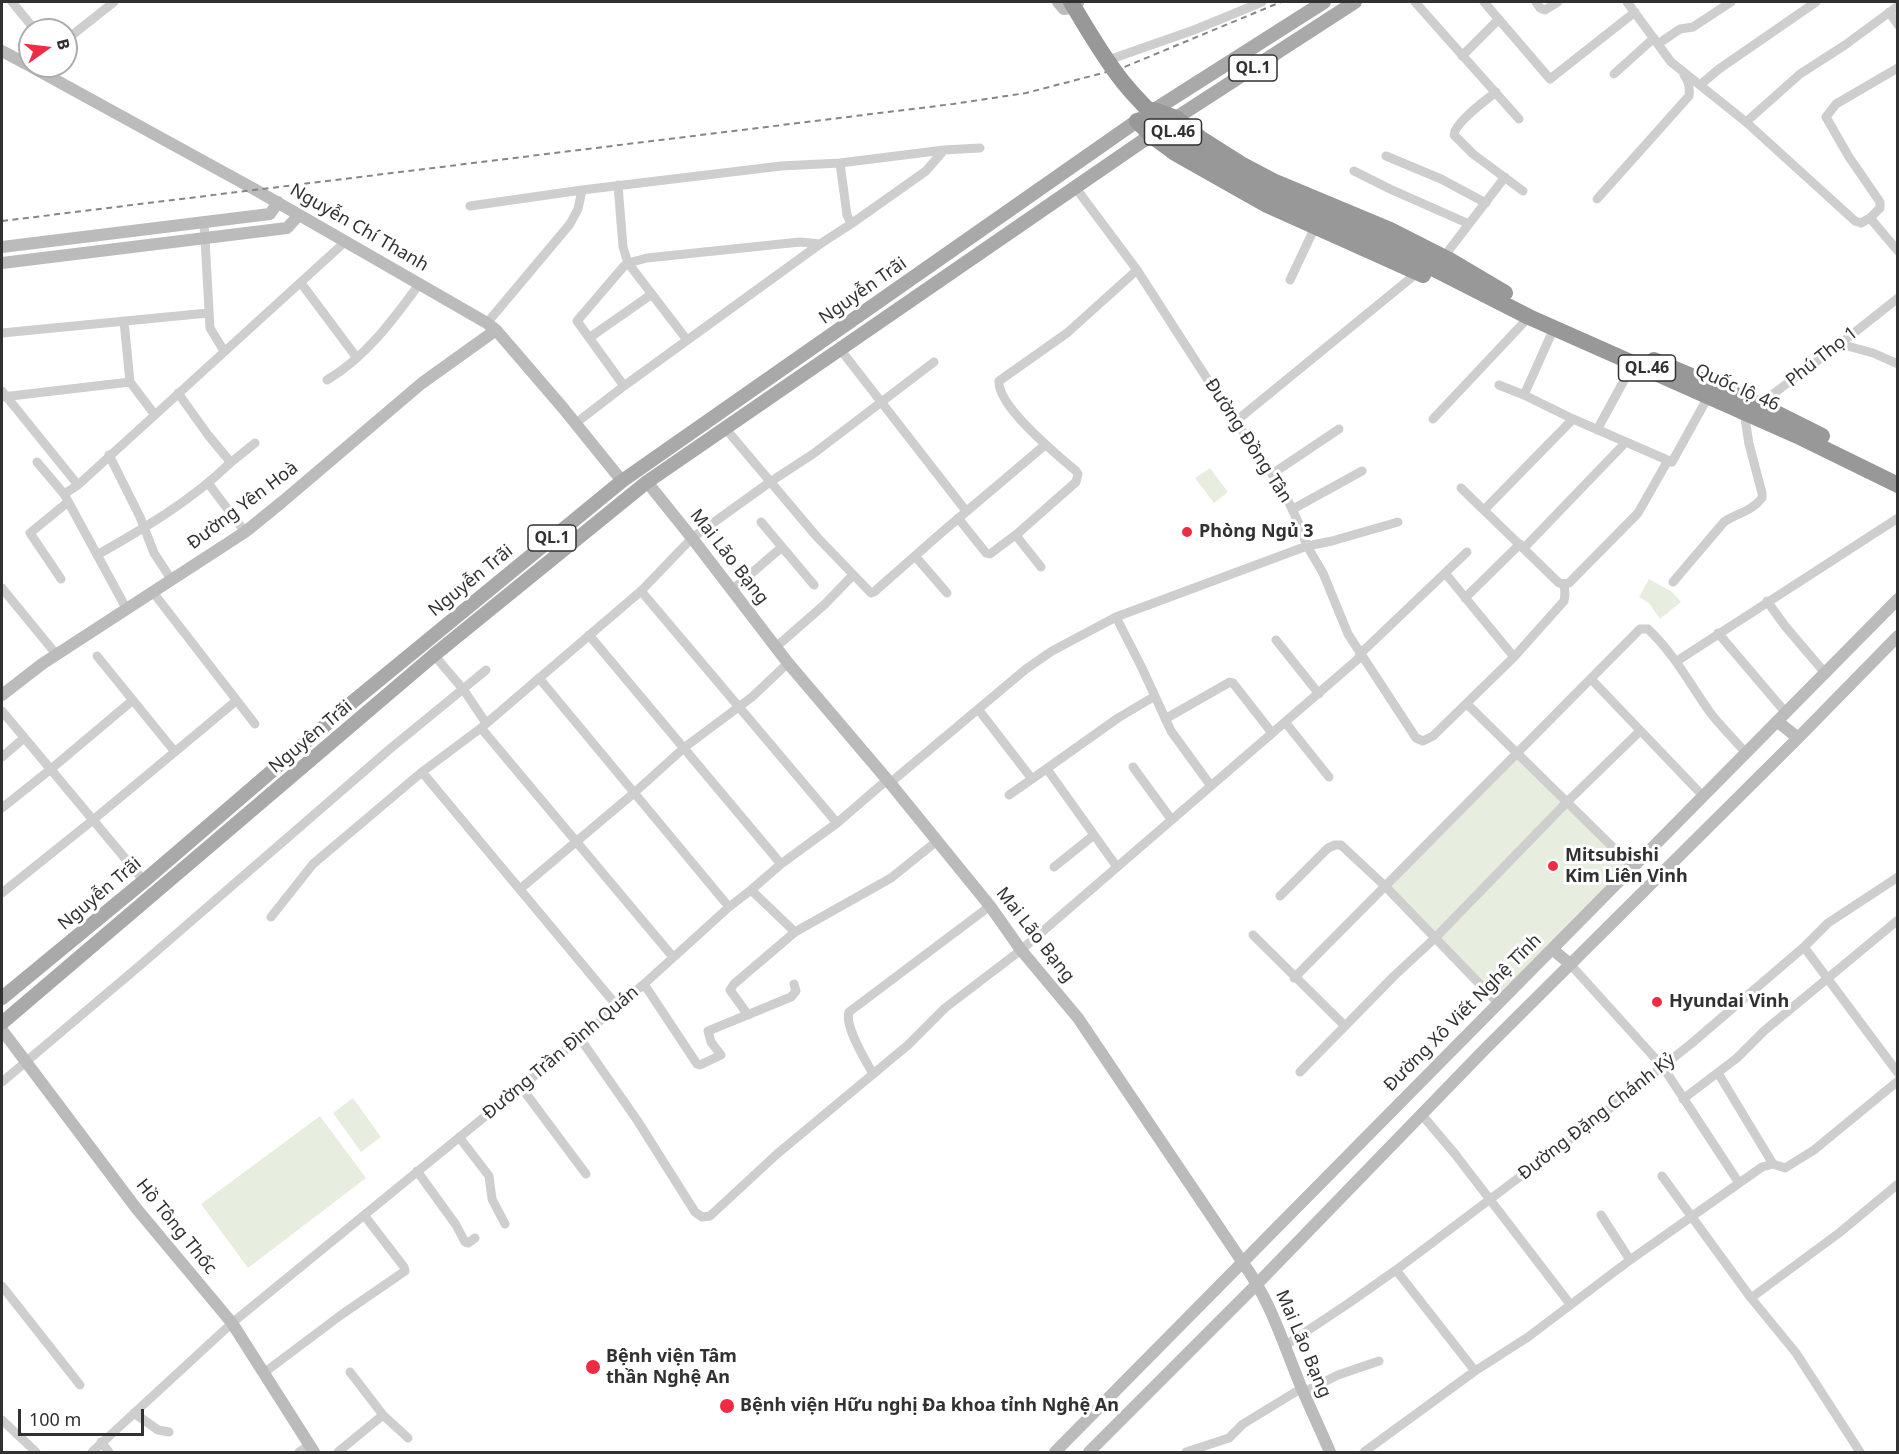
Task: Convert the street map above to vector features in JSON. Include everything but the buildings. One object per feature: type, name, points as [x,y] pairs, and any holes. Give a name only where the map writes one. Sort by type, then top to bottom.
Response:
[{"type":"highway","name":"QL.46","points":[[1071,2],[1104,56],[1124,83],[1170,130],[1203,154],[1316,221]]},
{"type":"highway","points":[[1154,110],[1176,118],[1200,138],[1266,178],[1389,230],[1445,258],[1499,296]]},
{"type":"highway","points":[[1137,121],[1152,136],[1175,153],[1267,205],[1316,221],[1418,273],[1499,296]]},
{"type":"highway","name":"Quốc lộ 46","points":[[1316,221],[1397,250],[1499,296],[1634,362],[1802,438],[1898,485]]},
{"type":"highway","name":"Quốc lộ 46","points":[[1499,296],[1529,317],[1555,322],[1760,405],[1898,473]]},
{"type":"main road","name":"QL.1","points":[[1137,121],[1324,2]]},
{"type":"main road","name":"QL.1","points":[[1152,136],[1176,118],[1355,2]]},
{"type":"main road","name":"Nguyễn Trãi","points":[[2,998],[144,881],[350,704],[622,481],[1137,121]]},
{"type":"main road","name":"Nguyễn Trãi","points":[[647,482],[1152,136]]},
{"type":"main road","points":[[622,481],[647,482]]},
{"type":"main road","name":"Nguyên Trãi","points":[[2,1023],[434,655],[647,482]]},
{"type":"street","points":[[12,2],[25,18]]},
{"type":"street","points":[[78,30],[114,2]]},
{"type":"street","points":[[1058,2],[1064,9],[1080,2],[1114,58],[1194,30],[1262,2]]},
{"type":"street","points":[[1415,2],[1519,119]]},
{"type":"street","points":[[1484,2],[1550,79],[1635,12]]},
{"type":"street","points":[[1536,2],[1540,8],[1545,10],[1558,2]]},
{"type":"street","points":[[1627,2],[1671,62],[1746,122],[1855,221],[1861,223],[1880,208],[1880,202],[1849,157],[1826,117],[1836,105],[1898,68]]},
{"type":"street","points":[[1700,85],[1719,69],[1816,2]]},
{"type":"street","points":[[1614,74],[1656,41],[1680,29],[1693,27],[1725,3]]},
{"type":"street","points":[[1746,122],[1800,74],[1845,45],[1898,6]]},
{"type":"street","points":[[1889,12],[1898,25]]},
{"type":"street","points":[[1462,56],[1499,19]]},
{"type":"street","name":"Nguyễn Chí Thanh","points":[[2,51],[18,59]]},
{"type":"street","points":[[1597,199],[1689,96],[1687,80],[1681,70]]},
{"type":"street","name":"Nguyễn Chí Thanh","points":[[54,78],[278,202],[420,283],[491,327],[576,423],[622,481]]},
{"type":"street","points":[[1496,92],[1467,117],[1455,130],[1454,135],[1473,154],[1523,191]]},
{"type":"street","points":[[470,206],[782,165],[840,163],[944,150],[980,148]]},
{"type":"street","points":[[576,423],[820,244],[926,171],[944,150]]},
{"type":"street","points":[[1386,156],[1441,179],[1486,202]]},
{"type":"street","points":[[840,163],[851,224]]},
{"type":"street","points":[[1354,171],[1468,224]]},
{"type":"street","points":[[1445,258],[1504,177]]},
{"type":"street","points":[[618,185],[623,247],[628,263],[687,340]]},
{"type":"street","name":"Đường Đồng Tân","points":[[1075,188],[1137,270],[1272,474],[1293,509],[1307,546],[1323,573],[1343,624],[1360,654],[1416,738],[1420,741],[1428,740],[1467,704]]},
{"type":"street","points":[[491,327],[570,224],[578,209],[582,190]]},
{"type":"street","points":[[2,247],[270,214],[278,202]]},
{"type":"street","points":[[2,263],[287,228],[299,215]]},
{"type":"street","points":[[1870,218],[1898,251]]},
{"type":"street","points":[[1290,280],[1316,221]]},
{"type":"street","points":[[204,222],[210,328],[224,351]]},
{"type":"street","points":[[1888,240],[1898,232]]},
{"type":"street","points":[[61,579],[30,533],[109,455],[346,241]]},
{"type":"street","points":[[624,386],[577,324],[578,317],[628,263],[646,258],[800,242],[820,244]]},
{"type":"street","points":[[958,518],[986,553],[990,554],[1018,533],[1076,482],[1078,478],[1076,471],[1045,445],[1009,404],[998,388],[999,381],[1067,333],[1137,270]]},
{"type":"street","points":[[1236,421],[1418,273]]},
{"type":"street","points":[[301,283],[357,358]]},
{"type":"street","points":[[327,380],[346,368],[388,327],[420,283]]},
{"type":"street","points":[[589,338],[652,294]]},
{"type":"street","name":"Phú Thọ 1","points":[[1744,413],[1760,405],[1898,298]]},
{"type":"street","points":[[2,333],[208,313]]},
{"type":"street","points":[[1433,419],[1529,317]]},
{"type":"street","points":[[124,321],[130,382],[155,415]]},
{"type":"street","points":[[1524,394],[1555,322]]},
{"type":"street","name":"Đường Yên Hoà","points":[[2,695],[56,654],[245,532],[491,327]]},
{"type":"street","points":[[1840,344],[1898,364]]},
{"type":"street","points":[[840,349],[966,511]]},
{"type":"street","points":[[271,917],[313,864],[422,772],[483,725],[641,591],[692,538],[813,454],[881,400],[934,362]]},
{"type":"street","points":[[1597,430],[1634,362]]},
{"type":"street","points":[[2,394],[130,382]]},
{"type":"street","points":[[1499,385],[1524,394],[1574,420],[1667,462],[1673,461],[1708,397]]},
{"type":"street","points":[[178,393],[228,459],[229,464]]},
{"type":"street","points":[[2,394],[78,485]]},
{"type":"street","points":[[1673,582],[1724,522],[1741,514],[1762,498],[1744,413]]},
{"type":"street","points":[[1485,510],[1574,420]]},
{"type":"street","points":[[725,428],[854,575],[870,591],[874,592],[1045,445]]},
{"type":"street","points":[[1272,474],[1340,429]]},
{"type":"street","points":[[97,555],[143,528],[208,483],[255,443]]},
{"type":"street","points":[[1465,598],[1522,546],[1625,443]]},
{"type":"street","points":[[109,455],[154,553],[171,579]]},
{"type":"street","points":[[38,462],[66,498],[126,608]]},
{"type":"street","points":[[1461,488],[1559,583],[1564,584],[1569,583],[1638,513],[1667,462]]},
{"type":"street","points":[[1293,509],[1362,471]]},
{"type":"street","name":"Mai Lão Bạng","points":[[647,482],[788,663],[889,781],[990,906],[1021,950],[1078,1018],[1258,1283],[1330,1452]]},
{"type":"street","points":[[208,483],[245,532]]},
{"type":"street","points":[[1677,661],[1898,518]]},
{"type":"street","points":[[761,522],[814,585]]},
{"type":"street","name":"Đường Trần Đình Quán","points":[[92,1452],[232,1323],[521,1087],[644,984],[729,907],[1043,657],[1116,617],[1307,546],[1398,522]]},
{"type":"street","points":[[1018,533],[1018,538],[1041,567]]},
{"type":"street","points":[[732,590],[782,547]]},
{"type":"street","points":[[579,1037],[637,1120],[695,1212],[702,1217],[713,1214],[777,1154],[908,1045],[945,1008],[1021,950],[1358,659],[1360,654],[1467,552]]},
{"type":"street","points":[[915,556],[947,593]]},
{"type":"street","points":[[1445,573],[1514,657]]},
{"type":"street","points":[[776,646],[824,605],[854,575]]},
{"type":"street","points":[[1564,584],[1564,601],[1514,657],[1467,704],[1633,867]]},
{"type":"street","points":[[2,591],[56,654]]},
{"type":"street","points":[[152,591],[255,724]]},
{"type":"street","points":[[641,591],[837,823]]},
{"type":"street","name":"Đường Xô Viết Nghệ Tĩnh","points":[[1055,1452],[1898,599]]},
{"type":"street","points":[[1767,602],[1825,673]]},
{"type":"street","points":[[1116,617],[1165,719],[1180,745],[1210,786]]},
{"type":"street","points":[[1294,978],[1635,634],[1644,628],[1660,641],[1677,661],[1710,712],[1746,753]]},
{"type":"street","points":[[1718,633],[1798,738]]},
{"type":"street","points":[[589,635],[781,864]]},
{"type":"street","points":[[1089,1452],[1570,964],[1898,636]]},
{"type":"street","points":[[1276,640],[1318,693]]},
{"type":"street","points":[[434,655],[463,689],[483,725],[576,842],[673,957]]},
{"type":"street","points":[[97,656],[175,752]]},
{"type":"street","points":[[520,889],[685,747],[752,697],[788,663]]},
{"type":"street","points":[[2,1082],[383,755],[486,670]]},
{"type":"street","points":[[539,678],[729,907]]},
{"type":"street","points":[[1591,679],[1703,796]]},
{"type":"street","points":[[1165,719],[1230,682],[1272,733]]},
{"type":"street","points":[[1009,795],[1118,718],[1155,696]]},
{"type":"street","points":[[2,808],[133,700]]},
{"type":"street","points":[[2,893],[236,701]]},
{"type":"street","points":[[978,709],[1032,779]]},
{"type":"street","points":[[2,711],[144,881]]},
{"type":"street","points":[[1285,722],[1329,777]]},
{"type":"street","points":[[1300,1072],[1640,731]]},
{"type":"street","points":[[2,757],[24,738]]},
{"type":"street","points":[[1047,768],[1117,867]]},
{"type":"street","points":[[1133,768],[1171,819]]},
{"type":"street","points":[[422,772],[617,1006]]},
{"type":"street","points":[[1054,867],[1094,835]]},
{"type":"street","points":[[748,1015],[730,990],[734,984],[795,932],[891,878],[937,841]]},
{"type":"street","points":[[1280,896],[1328,848],[1335,845],[1344,847],[1498,1003]]},
{"type":"street","name":"Đường Đặng Chánh Kỷ","points":[[1286,1345],[1396,1270],[1663,1067],[1804,947],[1828,923],[1898,877]]},
{"type":"street","points":[[751,890],[795,932]]},
{"type":"street","points":[[873,1074],[856,1043],[847,1017],[849,1012],[990,906]]},
{"type":"street","points":[[1683,1099],[1737,1058],[1764,1031],[1898,920]]},
{"type":"street","points":[[1253,935],[1345,1026]]},
{"type":"street","points":[[1804,947],[1898,1073]]},
{"type":"street","points":[[1552,948],[1570,964],[1663,1067],[1739,1183]]},
{"type":"street","points":[[644,984],[697,1064],[700,1065],[721,1056],[711,1042],[708,1031],[791,997],[796,991],[794,984]]},
{"type":"street","name":"Hồ Tông Thốc","points":[[2,1030],[136,1208],[232,1323],[265,1372],[308,1450]]},
{"type":"street","points":[[1718,1073],[1773,1164]]},
{"type":"street","points":[[1364,1452],[1762,1167],[1773,1164],[1785,1168],[1804,1158],[1898,1081]]},
{"type":"street","points":[[521,1087],[586,1174]]},
{"type":"street","points":[[1422,1115],[1490,1198],[1570,1304]]},
{"type":"street","points":[[459,1137],[489,1176],[492,1199],[505,1224]]},
{"type":"street","points":[[417,1171],[456,1225],[465,1242],[468,1243],[475,1238]]},
{"type":"street","points":[[1662,1176],[1751,1298],[1796,1353],[1860,1452]]},
{"type":"street","points":[[1751,1298],[1839,1233],[1897,1184]]},
{"type":"street","points":[[265,1372],[405,1271],[364,1215]]},
{"type":"street","points":[[1601,1215],[1630,1260]]},
{"type":"street","points":[[1396,1270],[1475,1371]]},
{"type":"street","points":[[2,1286],[80,1385]]},
{"type":"street","points":[[1186,1452],[1229,1438],[1244,1424],[1303,1390],[1379,1361]]},
{"type":"street","points":[[350,1372],[383,1415],[408,1437]]},
{"type":"street","points":[[134,1413],[158,1430],[169,1432]]},
{"type":"street","points":[[338,1452],[383,1415]]},
{"type":"street","points":[[2,1420],[36,1452]]},
{"type":"street","points":[[101,1442],[109,1452]]},
{"type":"green space","points":[[1210,468],[1228,492],[1214,503],[1195,478]]},
{"type":"green space","points":[[1649,579],[1671,591],[1681,602],[1660,619],[1649,603],[1639,597]]},
{"type":"green space","points":[[1517,753],[1633,867],[1498,1003],[1385,886]]},
{"type":"green space","points":[[353,1098],[381,1137],[361,1152],[333,1113]]},
{"type":"green space","points":[[320,1116],[366,1178],[248,1268],[201,1204]]},
{"type":"railway","points":[[2,221],[953,104],[1026,93],[1122,68],[1281,2]]},
{"type":"place","name":"Phòng Ngủ 3","points":[[1187,532]]},
{"type":"place","name":"Mitsubishi Kim Liên Vinh","points":[[1553,866]]},
{"type":"place","name":"Hyundai Vinh","points":[[1657,1002]]},
{"type":"place","name":"Bệnh viện Tâm thần Nghệ An","points":[[593,1367]]},
{"type":"place","name":"Bệnh viện Hữu nghị Đa khoa tỉnh Nghệ An","points":[[727,1406]]}]
